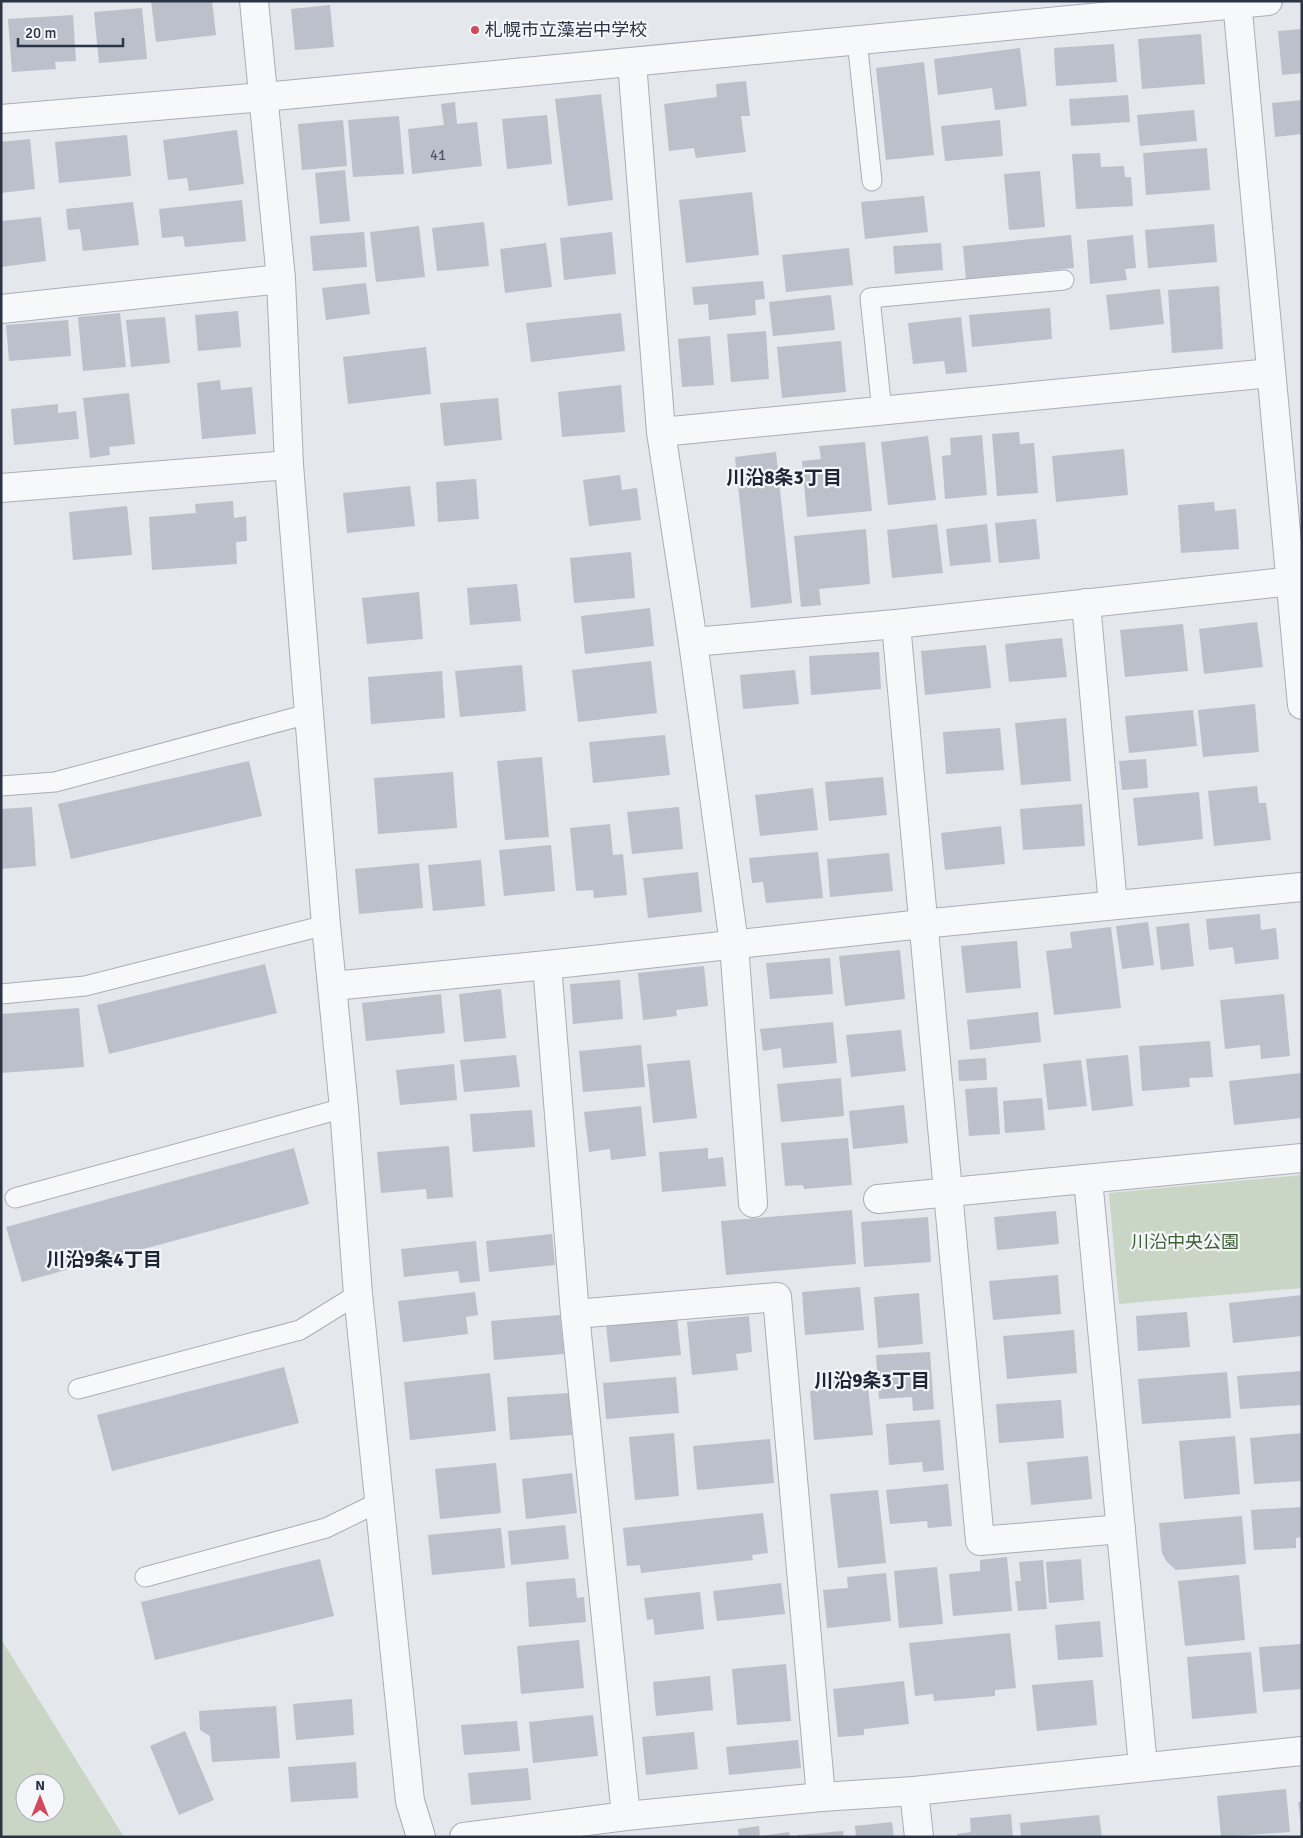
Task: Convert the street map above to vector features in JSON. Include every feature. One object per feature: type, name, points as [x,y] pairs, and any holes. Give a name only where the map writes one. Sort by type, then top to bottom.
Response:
[{"type":"street","points":[[254,1],[281,279],[289,465],[308,714],[344,1108],[358,1294],[410,1801],[421,1837]]},
{"type":"street","points":[[1,119],[632,62],[1268,1]]},
{"type":"street","points":[[1237,3],[1271,373],[1296,581],[1302,705]]},
{"type":"street","points":[[632,62],[661,432],[693,642],[734,944],[753,1203]]},
{"type":"street","points":[[1,309],[281,279]]},
{"type":"street","points":[[661,432],[1271,373]]},
{"type":"street","points":[[1,488],[289,465]]},
{"type":"street","points":[[693,642],[896,624],[1296,581]]},
{"type":"street","points":[[1086,604],[1114,905]]},
{"type":"street","points":[[896,624],[980,1541],[1121,1529]]},
{"type":"street","points":[[333,986],[547,965],[922,924],[1302,887]]},
{"type":"street","points":[[547,965],[575,1314],[626,1816]]},
{"type":"street","points":[[878,1199],[1302,1158]]},
{"type":"street","points":[[1088,1179],[1143,1766]]},
{"type":"street","points":[[575,1314],[777,1297],[821,1797]]},
{"type":"street","points":[[464,1837],[626,1816],[666,1825],[821,1797],[914,1791],[1302,1751]]},
{"type":"street","points":[[914,1791],[918,1837]]},
{"type":"lane","points":[[857,40],[872,181]]},
{"type":"lane","points":[[882,411],[870,298],[1064,280]]},
{"type":"lane","points":[[1,786],[55,782],[308,714]]},
{"type":"lane","points":[[1,994],[85,986],[326,924]]},
{"type":"lane","points":[[15,1198],[344,1108]]},
{"type":"lane","points":[[78,1389],[300,1330],[358,1294]]},
{"type":"lane","points":[[145,1577],[326,1528],[379,1502]]},
{"type":"green space","name":"川沿中央公園","points":[[1302,1175],[1302,1288],[1119,1304],[1109,1193]]},
{"type":"green space","points":[[1,1639],[124,1837],[1,1837]]},
{"type":"building","points":[[151,1],[212,1],[216,35],[156,42]]},
{"type":"building","points":[[330,5],[334,47],[295,50],[291,9]]},
{"type":"building","points":[[142,8],[147,59],[99,63],[94,12]]},
{"type":"building","points":[[73,15],[76,61],[55,62],[56,69],[12,72],[8,19]]},
{"type":"building","points":[[1302,29],[1302,73],[1282,75],[1278,31]]},
{"type":"building","points":[[1201,34],[1205,84],[1142,89],[1138,39]]},
{"type":"building","points":[[1114,44],[1117,82],[1056,86],[1054,48]]},
{"type":"building","points":[[1020,48],[1027,106],[995,110],[992,88],[938,95],[934,59]]},
{"type":"building","points":[[924,62],[934,155],[886,160],[876,68]]},
{"type":"building","points":[[746,81],[750,116],[741,116],[746,152],[696,158],[694,148],[669,151],[664,104],[717,97],[716,84]]},
{"type":"building","points":[[601,94],[613,200],[568,206],[555,99]]},
{"type":"building","points":[[1128,95],[1130,122],[1071,126],[1069,99]]},
{"type":"building","points":[[1302,100],[1302,134],[1275,137],[1272,103]]},
{"type":"building","points":[[455,102],[457,124],[477,122],[482,166],[412,174],[408,129],[444,125],[441,104]]},
{"type":"building","points":[[1194,110],[1197,141],[1140,146],[1137,115]]},
{"type":"building","points":[[547,115],[552,164],[507,169],[502,119]]},
{"type":"building","points":[[399,116],[404,174],[353,177],[348,120]]},
{"type":"building","points":[[343,120],[347,166],[302,170],[298,124]]},
{"type":"building","points":[[1000,120],[1003,156],[945,161],[941,126]]},
{"type":"building","points":[[237,130],[244,184],[189,191],[187,178],[168,180],[163,140]]},
{"type":"building","points":[[127,135],[131,176],[59,183],[55,142]]},
{"type":"building","points":[[30,139],[35,189],[1,193],[1,142]]},
{"type":"building","points":[[1207,148],[1210,190],[1146,195],[1143,153]]},
{"type":"building","points":[[1100,153],[1101,167],[1124,166],[1125,177],[1131,177],[1133,206],[1076,209],[1072,154]]},
{"type":"building","points":[[345,170],[350,221],[320,224],[315,173]]},
{"type":"building","points":[[1040,171],[1045,227],[1009,230],[1004,174]]},
{"type":"building","points":[[752,192],[759,255],[686,263],[679,200]]},
{"type":"building","points":[[924,196],[928,232],[865,239],[861,202]]},
{"type":"building","points":[[242,200],[246,241],[185,247],[183,236],[162,238],[159,209]]},
{"type":"building","points":[[133,202],[139,245],[83,251],[80,229],[68,230],[66,209]]},
{"type":"building","points":[[41,217],[46,261],[1,267],[1,221]]},
{"type":"building","points":[[484,222],[489,266],[437,271],[432,228]]},
{"type":"building","points":[[1214,224],[1217,262],[1148,268],[1145,230]]},
{"type":"building","points":[[419,226],[425,277],[376,282],[370,232]]},
{"type":"building","points":[[364,232],[367,267],[313,271],[310,236]]},
{"type":"building","points":[[612,232],[616,274],[564,280],[560,238]]},
{"type":"building","points":[[1071,235],[1074,268],[966,279],[963,246]]},
{"type":"building","points":[[1133,235],[1136,268],[1125,269],[1127,280],[1090,284],[1087,240]]},
{"type":"building","points":[[546,243],[552,287],[505,293],[500,249]]},
{"type":"building","points":[[941,243],[943,270],[895,274],[893,246]]},
{"type":"building","points":[[849,248],[853,285],[786,292],[782,255]]},
{"type":"building","points":[[763,281],[765,299],[755,300],[756,315],[709,320],[708,304],[694,305],[692,287]]},
{"type":"building","points":[[366,283],[370,314],[326,320],[322,288]]},
{"type":"building","points":[[1219,286],[1223,349],[1172,353],[1168,290]]},
{"type":"building","points":[[1160,289],[1164,324],[1110,330],[1106,295]]},
{"type":"building","points":[[831,295],[835,330],[773,336],[769,302]]},
{"type":"building","points":[[1050,308],[1052,339],[972,347],[969,315]]},
{"type":"building","points":[[238,311],[241,347],[198,351],[195,315]]},
{"type":"building","points":[[120,313],[126,367],[83,371],[78,317]]},
{"type":"building","points":[[621,313],[625,351],[531,362],[526,323]]},
{"type":"building","points":[[165,317],[170,363],[131,367],[126,320]]},
{"type":"building","points":[[961,317],[967,372],[946,374],[944,361],[913,364],[908,323]]},
{"type":"building","points":[[68,320],[71,356],[9,361],[6,325]]},
{"type":"building","points":[[766,331],[769,379],[731,382],[727,334]]},
{"type":"building","points":[[710,336],[714,385],[682,387],[678,339]]},
{"type":"building","points":[[841,341],[846,392],[782,398],[777,347]]},
{"type":"building","points":[[426,347],[431,394],[348,404],[343,357]]},
{"type":"building","points":[[220,380],[221,390],[252,387],[256,434],[202,439],[197,383]]},
{"type":"building","points":[[621,385],[625,432],[562,437],[558,392]]},
{"type":"building","points":[[129,393],[135,444],[109,447],[110,455],[90,458],[83,398]]},
{"type":"building","points":[[498,398],[502,440],[444,446],[440,403]]},
{"type":"building","points":[[58,404],[58,413],[76,411],[79,439],[14,445],[11,409]]},
{"type":"building","points":[[1019,432],[1020,444],[1034,443],[1038,493],[997,496],[992,434]]},
{"type":"building","points":[[982,435],[987,495],[945,499],[942,456],[951,455],[950,438]]},
{"type":"building","points":[[928,436],[936,500],[888,505],[881,442]]},
{"type":"building","points":[[865,442],[872,511],[807,517],[802,461],[821,459],[819,446]]},
{"type":"building","points":[[1124,449],[1128,495],[1056,502],[1052,456]]},
{"type":"building","points":[[776,452],[792,603],[751,608],[735,457]]},
{"type":"building","points":[[620,475],[622,490],[637,488],[641,520],[589,526],[583,480]]},
{"type":"building","points":[[476,479],[479,519],[438,522],[436,482]]},
{"type":"building","points":[[410,486],[415,526],[347,533],[343,493]]},
{"type":"building","points":[[233,501],[234,518],[246,516],[247,541],[236,542],[237,564],[152,570],[149,517],[196,513],[195,504]]},
{"type":"building","points":[[1214,502],[1215,511],[1236,509],[1239,549],[1181,553],[1178,505]]},
{"type":"building","points":[[127,506],[132,555],[73,560],[69,512]]},
{"type":"building","points":[[1036,519],[1040,559],[999,563],[995,523]]},
{"type":"building","points":[[937,524],[943,573],[892,578],[887,530]]},
{"type":"building","points":[[987,524],[991,562],[950,566],[946,529]]},
{"type":"building","points":[[866,529],[870,584],[819,589],[821,605],[801,607],[794,536]]},
{"type":"building","points":[[631,552],[635,598],[574,603],[570,558]]},
{"type":"building","points":[[517,584],[521,621],[470,625],[467,588]]},
{"type":"building","points":[[419,592],[423,639],[367,644],[362,598]]},
{"type":"building","points":[[650,608],[654,646],[585,654],[581,616]]},
{"type":"building","points":[[1257,622],[1263,667],[1204,674],[1199,629]]},
{"type":"building","points":[[1183,624],[1188,671],[1125,677],[1120,630]]},
{"type":"building","points":[[1062,638],[1067,677],[1009,682],[1005,644]]},
{"type":"building","points":[[986,645],[991,688],[925,695],[921,651]]},
{"type":"building","points":[[879,652],[881,689],[811,695],[809,656]]},
{"type":"building","points":[[651,661],[657,713],[578,722],[572,670]]},
{"type":"building","points":[[522,665],[526,711],[460,717],[455,671]]},
{"type":"building","points":[[795,670],[799,704],[743,709],[740,675]]},
{"type":"building","points":[[442,671],[445,718],[371,724],[368,677]]},
{"type":"building","points":[[1255,704],[1259,752],[1203,757],[1198,710]]},
{"type":"building","points":[[1193,710],[1197,746],[1129,753],[1125,716]]},
{"type":"building","points":[[1066,718],[1071,781],[1021,785],[1015,723]]},
{"type":"building","points":[[1000,728],[1004,770],[946,774],[943,732]]},
{"type":"building","points":[[665,735],[670,775],[593,783],[589,742]]},
{"type":"building","points":[[542,757],[549,837],[505,840],[497,761]]},
{"type":"building","points":[[1146,759],[1148,788],[1122,790],[1119,761]]},
{"type":"building","points":[[249,761],[262,816],[71,859],[58,804]]},
{"type":"building","points":[[453,772],[457,828],[378,834],[374,778]]},
{"type":"building","points":[[883,777],[887,815],[829,821],[825,782]]},
{"type":"building","points":[[1257,786],[1259,803],[1266,803],[1271,840],[1214,846],[1208,791]]},
{"type":"building","points":[[813,788],[818,830],[760,836],[755,795]]},
{"type":"building","points":[[1199,792],[1203,839],[1138,846],[1133,798]]},
{"type":"building","points":[[1082,804],[1085,846],[1023,850],[1020,809]]},
{"type":"building","points":[[32,807],[36,866],[1,869],[1,809]]},
{"type":"building","points":[[679,807],[683,849],[632,854],[627,812]]},
{"type":"building","points":[[610,824],[613,855],[623,854],[627,895],[594,898],[593,890],[576,891],[570,828]]},
{"type":"building","points":[[1001,826],[1005,864],[945,870],[941,833]]},
{"type":"building","points":[[551,845],[555,891],[504,896],[499,850]]},
{"type":"building","points":[[818,852],[823,898],[766,903],[763,882],[752,883],[749,858]]},
{"type":"building","points":[[889,853],[893,891],[830,897],[827,859]]},
{"type":"building","points":[[481,860],[485,906],[433,911],[428,865]]},
{"type":"building","points":[[419,863],[423,908],[359,914],[355,869]]},
{"type":"building","points":[[698,872],[702,912],[648,918],[643,878]]},
{"type":"building","points":[[1260,914],[1261,930],[1276,928],[1279,959],[1235,964],[1233,947],[1209,950],[1206,919]]},
{"type":"building","points":[[1148,922],[1154,965],[1122,969],[1116,926]]},
{"type":"building","points":[[1189,923],[1194,966],[1161,970],[1156,927]]},
{"type":"building","points":[[1111,927],[1121,1008],[1054,1015],[1046,951],[1072,948],[1070,932]]},
{"type":"building","points":[[1017,941],[1021,988],[966,993],[961,946]]},
{"type":"building","points":[[900,950],[905,999],[845,1006],[839,956]]},
{"type":"building","points":[[830,958],[833,994],[770,999],[766,963]]},
{"type":"building","points":[[265,964],[277,1013],[109,1054],[97,1005]]},
{"type":"building","points":[[704,966],[708,1006],[676,1010],[677,1016],[643,1020],[638,973]]},
{"type":"building","points":[[620,980],[623,1019],[573,1024],[570,984]]},
{"type":"building","points":[[501,989],[506,1038],[464,1042],[459,994]]},
{"type":"building","points":[[441,994],[445,1033],[366,1041],[362,1003]]},
{"type":"building","points":[[1284,994],[1290,1056],[1261,1059],[1260,1045],[1225,1049],[1220,1000]]},
{"type":"building","points":[[79,1008],[84,1067],[1,1073],[1,1014]]},
{"type":"building","points":[[1038,1012],[1041,1042],[970,1050],[967,1020]]},
{"type":"building","points":[[833,1022],[837,1063],[783,1068],[781,1048],[763,1051],[760,1029]]},
{"type":"building","points":[[901,1030],[906,1071],[851,1077],[846,1035]]},
{"type":"building","points":[[1210,1041],[1213,1077],[1189,1078],[1190,1087],[1142,1091],[1139,1046]]},
{"type":"building","points":[[641,1045],[645,1087],[583,1092],[579,1051]]},
{"type":"building","points":[[516,1055],[520,1087],[464,1092],[460,1060]]},
{"type":"building","points":[[1128,1055],[1133,1106],[1092,1111],[1086,1059]]},
{"type":"building","points":[[986,1058],[987,1080],[959,1081],[958,1060]]},
{"type":"building","points":[[690,1060],[697,1118],[653,1123],[647,1064]]},
{"type":"building","points":[[1081,1060],[1087,1106],[1048,1110],[1043,1064]]},
{"type":"building","points":[[454,1064],[457,1100],[400,1105],[396,1070]]},
{"type":"building","points":[[1301,1073],[1302,1118],[1234,1125],[1229,1081]]},
{"type":"building","points":[[841,1078],[844,1116],[781,1122],[777,1084]]},
{"type":"building","points":[[997,1087],[1000,1134],[969,1136],[965,1089]]},
{"type":"building","points":[[1042,1098],[1045,1130],[1005,1133],[1003,1101]]},
{"type":"building","points":[[904,1105],[908,1143],[853,1149],[849,1111]]},
{"type":"building","points":[[641,1106],[646,1156],[611,1160],[610,1149],[589,1152],[584,1112]]},
{"type":"building","points":[[532,1110],[535,1147],[473,1152],[470,1114]]},
{"type":"building","points":[[848,1138],[852,1185],[804,1189],[803,1185],[785,1186],[781,1143]]},
{"type":"building","points":[[449,1146],[453,1197],[427,1199],[426,1189],[381,1193],[377,1152]]},
{"type":"building","points":[[294,1148],[309,1204],[22,1282],[6,1227]]},
{"type":"building","points":[[708,1148],[708,1159],[723,1157],[726,1186],[662,1192],[659,1152]]},
{"type":"building","points":[[852,1210],[856,1264],[726,1275],[721,1221]]},
{"type":"building","points":[[1056,1211],[1059,1244],[997,1250],[994,1217]]},
{"type":"building","points":[[928,1217],[931,1262],[864,1267],[861,1222]]},
{"type":"building","points":[[552,1234],[555,1265],[489,1272],[486,1241]]},
{"type":"building","points":[[476,1241],[480,1281],[460,1283],[458,1271],[404,1277],[401,1249]]},
{"type":"building","points":[[1058,1275],[1061,1314],[993,1320],[989,1281]]},
{"type":"building","points":[[860,1287],[864,1330],[805,1335],[802,1292]]},
{"type":"building","points":[[475,1292],[478,1315],[466,1317],[468,1334],[403,1342],[398,1301]]},
{"type":"building","points":[[919,1293],[923,1344],[878,1348],[874,1297]]},
{"type":"building","points":[[1302,1295],[1302,1336],[1233,1343],[1229,1303]]},
{"type":"building","points":[[1187,1312],[1190,1347],[1138,1351],[1136,1316]]},
{"type":"building","points":[[560,1315],[564,1354],[494,1360],[491,1321]]},
{"type":"building","points":[[749,1316],[752,1352],[736,1354],[738,1370],[692,1375],[687,1322]]},
{"type":"building","points":[[677,1318],[681,1355],[610,1362],[606,1325]]},
{"type":"building","points":[[1074,1330],[1077,1373],[1007,1379],[1003,1336]]},
{"type":"building","points":[[930,1352],[934,1409],[913,1411],[912,1397],[879,1399],[876,1355]]},
{"type":"building","points":[[284,1367],[299,1423],[112,1471],[97,1415]]},
{"type":"building","points":[[1302,1371],[1302,1405],[1240,1409],[1237,1376]]},
{"type":"building","points":[[1227,1372],[1231,1418],[1142,1424],[1138,1379]]},
{"type":"building","points":[[490,1373],[496,1431],[410,1440],[404,1382]]},
{"type":"building","points":[[676,1377],[679,1413],[606,1419],[603,1383]]},
{"type":"building","points":[[867,1377],[873,1435],[814,1440],[810,1391],[827,1389],[827,1380]]},
{"type":"building","points":[[569,1393],[572,1435],[510,1440],[507,1397]]},
{"type":"building","points":[[1061,1400],[1064,1438],[999,1443],[996,1404]]},
{"type":"building","points":[[940,1420],[944,1470],[923,1472],[922,1462],[889,1465],[886,1424]]},
{"type":"building","points":[[674,1433],[679,1496],[635,1500],[629,1437]]},
{"type":"building","points":[[1302,1433],[1302,1481],[1254,1484],[1250,1438]]},
{"type":"building","points":[[1235,1436],[1240,1494],[1184,1499],[1179,1441]]},
{"type":"building","points":[[770,1439],[774,1483],[697,1490],[693,1446]]},
{"type":"building","points":[[1088,1456],[1092,1499],[1031,1505],[1027,1462]]},
{"type":"building","points":[[496,1463],[501,1513],[440,1519],[435,1469]]},
{"type":"building","points":[[572,1473],[577,1513],[526,1519],[522,1479]]},
{"type":"building","points":[[948,1484],[952,1526],[928,1528],[927,1521],[890,1524],[886,1490]]},
{"type":"building","points":[[878,1490],[886,1563],[838,1568],[830,1494]]},
{"type":"building","points":[[1302,1507],[1302,1537],[1296,1538],[1296,1548],[1254,1550],[1251,1510]]},
{"type":"building","points":[[763,1513],[768,1553],[752,1555],[753,1560],[641,1573],[640,1565],[627,1566],[623,1528]]},
{"type":"building","points":[[1242,1516],[1246,1564],[1176,1570],[1167,1562],[1162,1553],[1159,1523]]},
{"type":"building","points":[[565,1525],[569,1559],[511,1565],[508,1531]]},
{"type":"building","points":[[501,1528],[505,1568],[432,1575],[428,1535]]},
{"type":"building","points":[[1007,1557],[1012,1611],[953,1616],[949,1574],[980,1571],[980,1560]]},
{"type":"building","points":[[320,1559],[334,1616],[155,1660],[141,1602]]},
{"type":"building","points":[[1081,1559],[1084,1600],[1049,1603],[1046,1562]]},
{"type":"building","points":[[1043,1560],[1047,1609],[1018,1611],[1015,1581],[1021,1581],[1019,1562]]},
{"type":"building","points":[[937,1567],[943,1624],[899,1628],[894,1571]]},
{"type":"building","points":[[886,1573],[891,1621],[827,1628],[823,1590],[848,1588],[847,1577]]},
{"type":"building","points":[[1239,1575],[1245,1640],[1185,1646],[1178,1581]]},
{"type":"building","points":[[575,1578],[577,1598],[584,1597],[586,1622],[529,1627],[526,1582]]},
{"type":"building","points":[[781,1583],[785,1614],[717,1621],[713,1591]]},
{"type":"building","points":[[700,1592],[704,1629],[655,1635],[653,1619],[647,1620],[644,1598]]},
{"type":"building","points":[[1100,1621],[1103,1657],[1058,1660],[1055,1625]]},
{"type":"building","points":[[1010,1633],[1016,1688],[995,1690],[995,1696],[934,1701],[933,1694],[915,1696],[909,1643]]},
{"type":"building","points":[[579,1640],[584,1688],[521,1694],[517,1646]]},
{"type":"building","points":[[1302,1644],[1302,1689],[1263,1692],[1259,1647]]},
{"type":"building","points":[[1251,1652],[1257,1713],[1192,1719],[1187,1657]]},
{"type":"building","points":[[786,1664],[791,1721],[737,1725],[732,1669]]},
{"type":"building","points":[[710,1676],[713,1710],[656,1716],[653,1682]]},
{"type":"building","points":[[1093,1680],[1097,1725],[1037,1731],[1032,1685]]},
{"type":"building","points":[[904,1681],[909,1724],[864,1729],[864,1735],[838,1737],[833,1689]]},
{"type":"building","points":[[352,1699],[354,1735],[296,1740],[293,1704]]},
{"type":"building","points":[[276,1706],[280,1758],[212,1762],[210,1736],[200,1730],[199,1711]]},
{"type":"building","points":[[593,1715],[598,1756],[533,1763],[529,1722]]},
{"type":"building","points":[[517,1721],[520,1751],[464,1755],[461,1725]]},
{"type":"building","points":[[185,1731],[214,1800],[179,1815],[150,1746]]},
{"type":"building","points":[[694,1732],[698,1769],[646,1775],[642,1737]]},
{"type":"building","points":[[798,1740],[801,1768],[729,1775],[726,1747]]},
{"type":"building","points":[[356,1762],[358,1798],[291,1802],[288,1767]]},
{"type":"building","points":[[528,1768],[531,1800],[471,1805],[468,1773]]},
{"type":"building","points":[[1286,1789],[1290,1832],[1221,1837],[1217,1796]]},
{"type":"building","points":[[1298,1802],[1302,1802],[1302,1823],[1301,1823]]},
{"type":"building","points":[[1011,1814],[1013,1837],[957,1837],[957,1834],[971,1832],[970,1818]]},
{"type":"building","points":[[1099,1815],[1102,1837],[1021,1837],[1020,1823]]},
{"type":"building","points":[[892,1822],[894,1837],[856,1837],[855,1826]]},
{"type":"building","points":[[759,1826],[760,1837],[739,1837],[738,1829]]},
{"type":"building","points":[[843,1831],[844,1837],[797,1837],[797,1835]]},
{"type":"building","points":[[789,1832],[790,1837],[760,1837],[760,1836]]},
{"type":"place","name":"札幌市立藻岩中学校","points":[[475,30]]},
{"type":"district","name":"川沿8条3丁目","points":[[784,477]]},
{"type":"district","name":"川沿9条4丁目","points":[[104,1259]]},
{"type":"district","name":"川沿9条3丁目","points":[[872,1380]]}]
